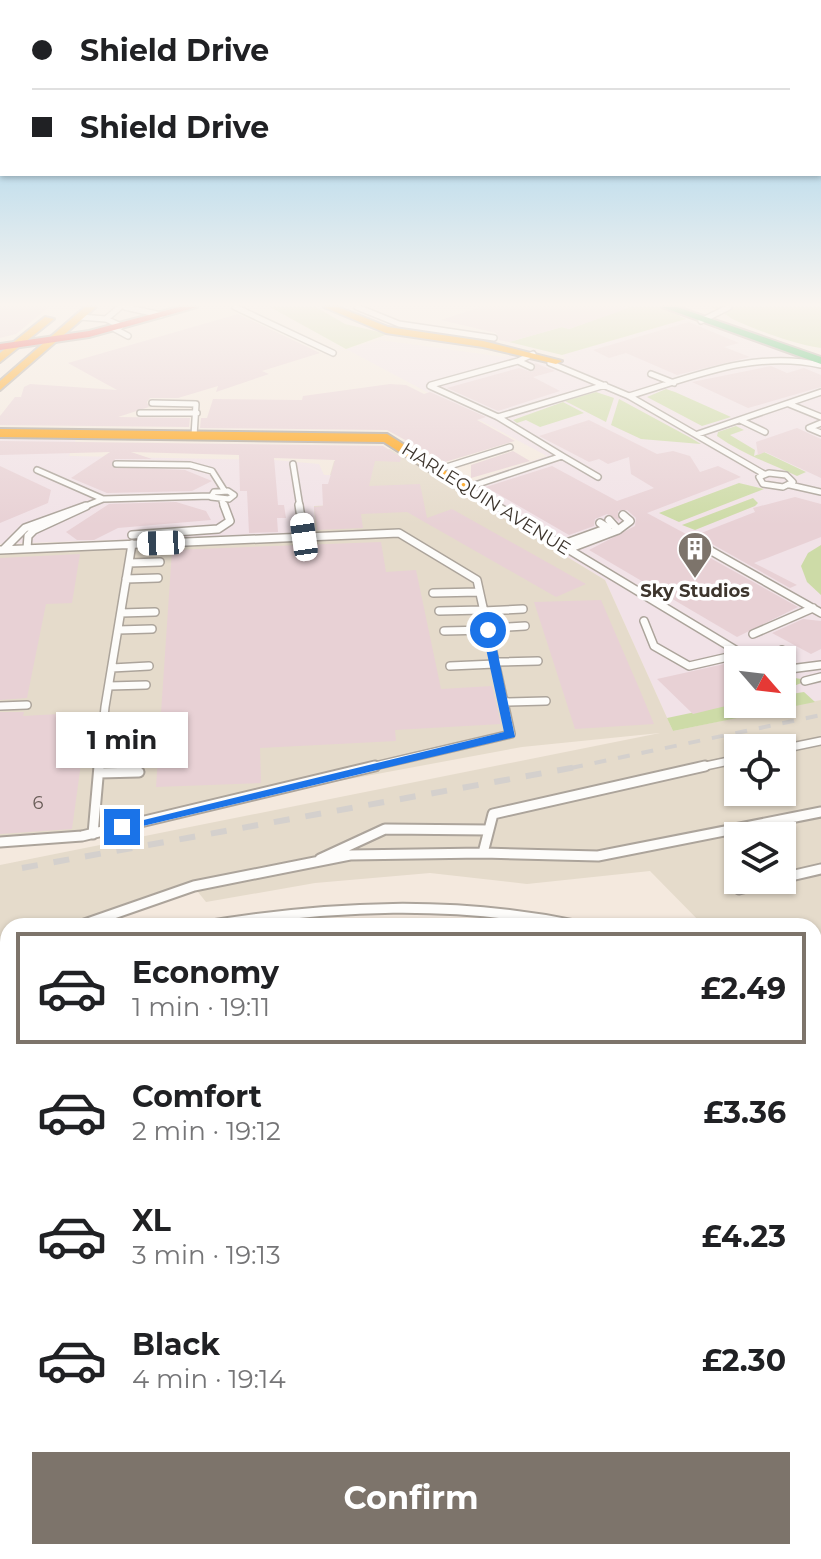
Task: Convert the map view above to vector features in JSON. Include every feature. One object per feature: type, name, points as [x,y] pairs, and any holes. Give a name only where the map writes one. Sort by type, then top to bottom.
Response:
[{"type":"main road","name":"HARLEQUIN AVENUE","points":[[0,433],[387,438],[403,442],[437,470],[463,486]]},
{"type":"lane","points":[[459,380],[430,386],[487,415],[498,417],[598,477]]},
{"type":"lane","points":[[591,380],[629,396],[764,474],[786,475],[792,480],[790,485]]},
{"type":"lane","points":[[629,396],[686,380]]},
{"type":"lane","points":[[498,417],[605,385]]},
{"type":"lane","points":[[569,386],[581,392]]},
{"type":"lane","points":[[698,434],[821,392]]},
{"type":"lane","points":[[807,397],[818,401]]},
{"type":"lane","points":[[152,403],[196,404],[194,436]]},
{"type":"lane","points":[[788,403],[821,420],[809,428],[821,433]]},
{"type":"lane","points":[[140,413],[197,413]]},
{"type":"lane","points":[[739,420],[765,432]]},
{"type":"lane","points":[[437,470],[510,447]]},
{"type":"lane","points":[[463,486],[496,481],[562,456]]},
{"type":"lane","points":[[116,464],[190,465],[212,471],[224,490],[234,495],[222,501]]},
{"type":"lane","points":[[293,464],[304,537]]},
{"type":"lane","points":[[532,466],[540,470]]},
{"type":"lane","points":[[37,470],[103,499]]},
{"type":"lane","points":[[764,474],[759,477],[763,484],[778,487],[790,485],[821,492]]},
{"type":"lane","name":"HARLEQUIN AVENUE","points":[[463,486],[729,646]]},
{"type":"lane","points":[[27,548],[28,536],[34,530],[103,499],[211,496],[224,490]]},
{"type":"lane","points":[[2,550],[218,529],[230,521],[222,501],[211,496]]},
{"type":"lane","points":[[2,550],[25,528],[86,506]]},
{"type":"lane","points":[[564,547],[618,530],[630,521],[623,515]]},
{"type":"lane","points":[[609,520],[618,530]]},
{"type":"lane","points":[[564,547],[608,528],[600,523]]},
{"type":"lane","points":[[0,842],[93,834],[511,734],[477,580],[399,533],[132,539]]},
{"type":"lane","points":[[93,834],[103,727],[132,539]]},
{"type":"lane","points":[[690,539],[821,613]]},
{"type":"lane","points":[[129,563],[160,562]]},
{"type":"lane","points":[[126,579],[158,578]]},
{"type":"lane","points":[[433,593],[479,592]]},
{"type":"lane","points":[[753,634],[813,608]]},
{"type":"lane","points":[[439,611],[523,609]]},
{"type":"lane","points":[[121,613],[155,612]]},
{"type":"lane","points":[[644,621],[654,646],[689,666],[724,658]]},
{"type":"lane","points":[[444,631],[525,626]]},
{"type":"lane","points":[[118,630],[152,629]]},
{"type":"lane","points":[[450,666],[538,661]]},
{"type":"lane","points":[[796,668],[821,665]]},
{"type":"lane","points":[[112,668],[149,666]]},
{"type":"lane","points":[[805,681],[821,677]]},
{"type":"lane","points":[[109,686],[146,685]]},
{"type":"lane","points":[[504,702],[546,701]]},
{"type":"lane","points":[[0,706],[27,705]]},
{"type":"lane","points":[[103,727],[143,725]]},
{"type":"lane","points":[[796,746],[821,741]]},
{"type":"lane","points":[[101,748],[142,747]]},
{"type":"lane","points":[[483,853],[493,814],[724,762]]},
{"type":"lane","points":[[99,773],[139,772]]},
{"type":"lane","points":[[102,918],[194,886],[350,855],[483,853],[598,856],[821,812]]},
{"type":"lane","points":[[313,863],[385,829],[489,830]]},
{"type":"lane","points":[[796,875],[821,869]]},
{"type":"lane","points":[[267,918],[336,909],[422,905],[485,909],[535,918]]},
{"type":"shaded area","name":"Sky Studios","points":[[404,380],[821,380],[821,700],[796,705],[796,646],[724,646],[724,718],[735,718],[673,731],[605,580],[453,488],[547,456]]},
{"type":"shaded area","points":[[0,438],[76,439],[69,456],[274,460],[319,464],[324,475],[358,476],[316,533],[0,544]]},
{"type":"shaded area","points":[[390,449],[605,580],[673,731],[735,718],[796,718],[796,705],[821,700],[821,918],[696,918],[650,871],[527,884],[430,873],[315,883],[206,902],[190,882],[89,918],[0,918],[0,865],[660,733],[522,747],[296,789],[83,840],[0,845],[0,554],[316,540],[314,506],[361,504],[358,476],[330,475],[334,461],[371,462],[372,454]]},
{"type":"green space","points":[[666,389],[731,417],[702,426],[647,397]]},
{"type":"green space","points":[[596,392],[614,398],[606,422],[565,401]]},
{"type":"green space","points":[[619,399],[701,444],[641,439],[611,425]]},
{"type":"green space","points":[[563,402],[584,413],[540,427],[526,420],[517,423],[513,420]]},
{"type":"green space","points":[[736,426],[744,430],[730,435],[755,450],[754,456],[764,452],[806,472],[797,476],[746,453],[717,436],[718,432]]},
{"type":"green space","points":[[739,483],[764,489],[679,522],[659,513]]},
{"type":"green space","points":[[753,498],[758,503],[755,506],[695,530],[682,525]]},
{"type":"green space","points":[[821,545],[821,595],[807,582],[801,566],[808,553]]},
{"type":"green space","points":[[804,692],[815,702],[796,706],[796,693]]},
{"type":"green space","points":[[724,706],[724,718],[737,718],[673,731],[667,718]]},
{"type":"building","points":[[98,380],[252,380],[216,392],[218,386],[178,398],[150,398],[147,402],[149,407],[118,417],[190,418],[189,427],[0,425],[0,416],[30,384],[117,390]]},
{"type":"building","points":[[477,380],[538,380],[560,391],[498,411],[447,388]]},
{"type":"building","points":[[821,380],[821,387],[748,408],[692,382]]},
{"type":"building","points":[[390,384],[406,385],[424,394],[430,392],[486,417],[477,420],[515,441],[445,462],[387,430],[200,428],[201,418],[207,418],[213,399],[302,400],[303,396]]},
{"type":"building","points":[[589,420],[657,454],[673,451],[690,456],[700,472],[718,466],[741,477],[647,513],[686,534],[684,540],[687,545],[798,607],[737,637],[589,550],[635,526],[636,518],[627,510],[618,511],[619,521],[607,514],[595,519],[594,526],[569,535],[486,487],[552,466],[617,501],[654,488],[631,474],[629,457],[608,464],[599,459],[589,462],[539,436]]},
{"type":"building","points":[[797,428],[821,439],[821,478],[765,452],[758,455],[756,442]]},
{"type":"building","points":[[0,441],[383,446],[401,457],[400,462],[375,461],[369,486],[420,484],[427,518],[452,509],[586,584],[556,597],[407,512],[361,514],[363,528],[317,530],[314,507],[323,506],[322,484],[328,484],[335,460],[274,458],[278,505],[284,505],[286,518],[277,518],[278,532],[249,533],[247,491],[240,491],[239,455],[131,452],[152,459],[115,459],[112,467],[185,470],[212,481],[192,491],[107,493],[71,478],[110,452],[0,455]]},
{"type":"building","points":[[513,451],[530,461],[471,478],[471,465]]},
{"type":"building","points":[[0,466],[51,490],[48,503],[0,523]]},
{"type":"building","points":[[795,497],[821,504],[821,537],[754,563],[797,585],[790,588],[696,535],[755,512],[753,508]]},
{"type":"building","points":[[176,502],[206,511],[211,520],[118,528],[94,540],[77,540],[66,532],[109,504]]},
{"type":"building","points":[[381,542],[386,572],[416,570],[441,689],[492,686],[501,724],[395,730],[396,741],[260,748],[261,783],[156,787],[172,550]]},
{"type":"building","points":[[80,554],[72,603],[46,604],[27,698],[0,700],[0,558]]},
{"type":"building","points":[[601,600],[654,724],[575,729],[534,602]]},
{"type":"building","points":[[803,619],[821,621],[821,649],[811,654],[772,633]]},
{"type":"building","points":[[724,664],[724,706],[693,714],[657,679]]},
{"type":"building","points":[[0,712],[24,712],[23,716],[95,712],[89,755],[82,756],[72,829],[0,834]]},
{"type":"railway","points":[[571,768],[821,715]]},
{"type":"railway","points":[[22,868],[582,766]]},
{"type":"traffic: slow","points":[[0,387],[8,380]]},
{"type":"traffic: slow","points":[[0,433],[387,438],[461,485]]},
{"type":"place","name":"Sky Studios","points":[[695,580]]},
{"type":"route","points":[[122,827],[511,734],[488,630]]}]
